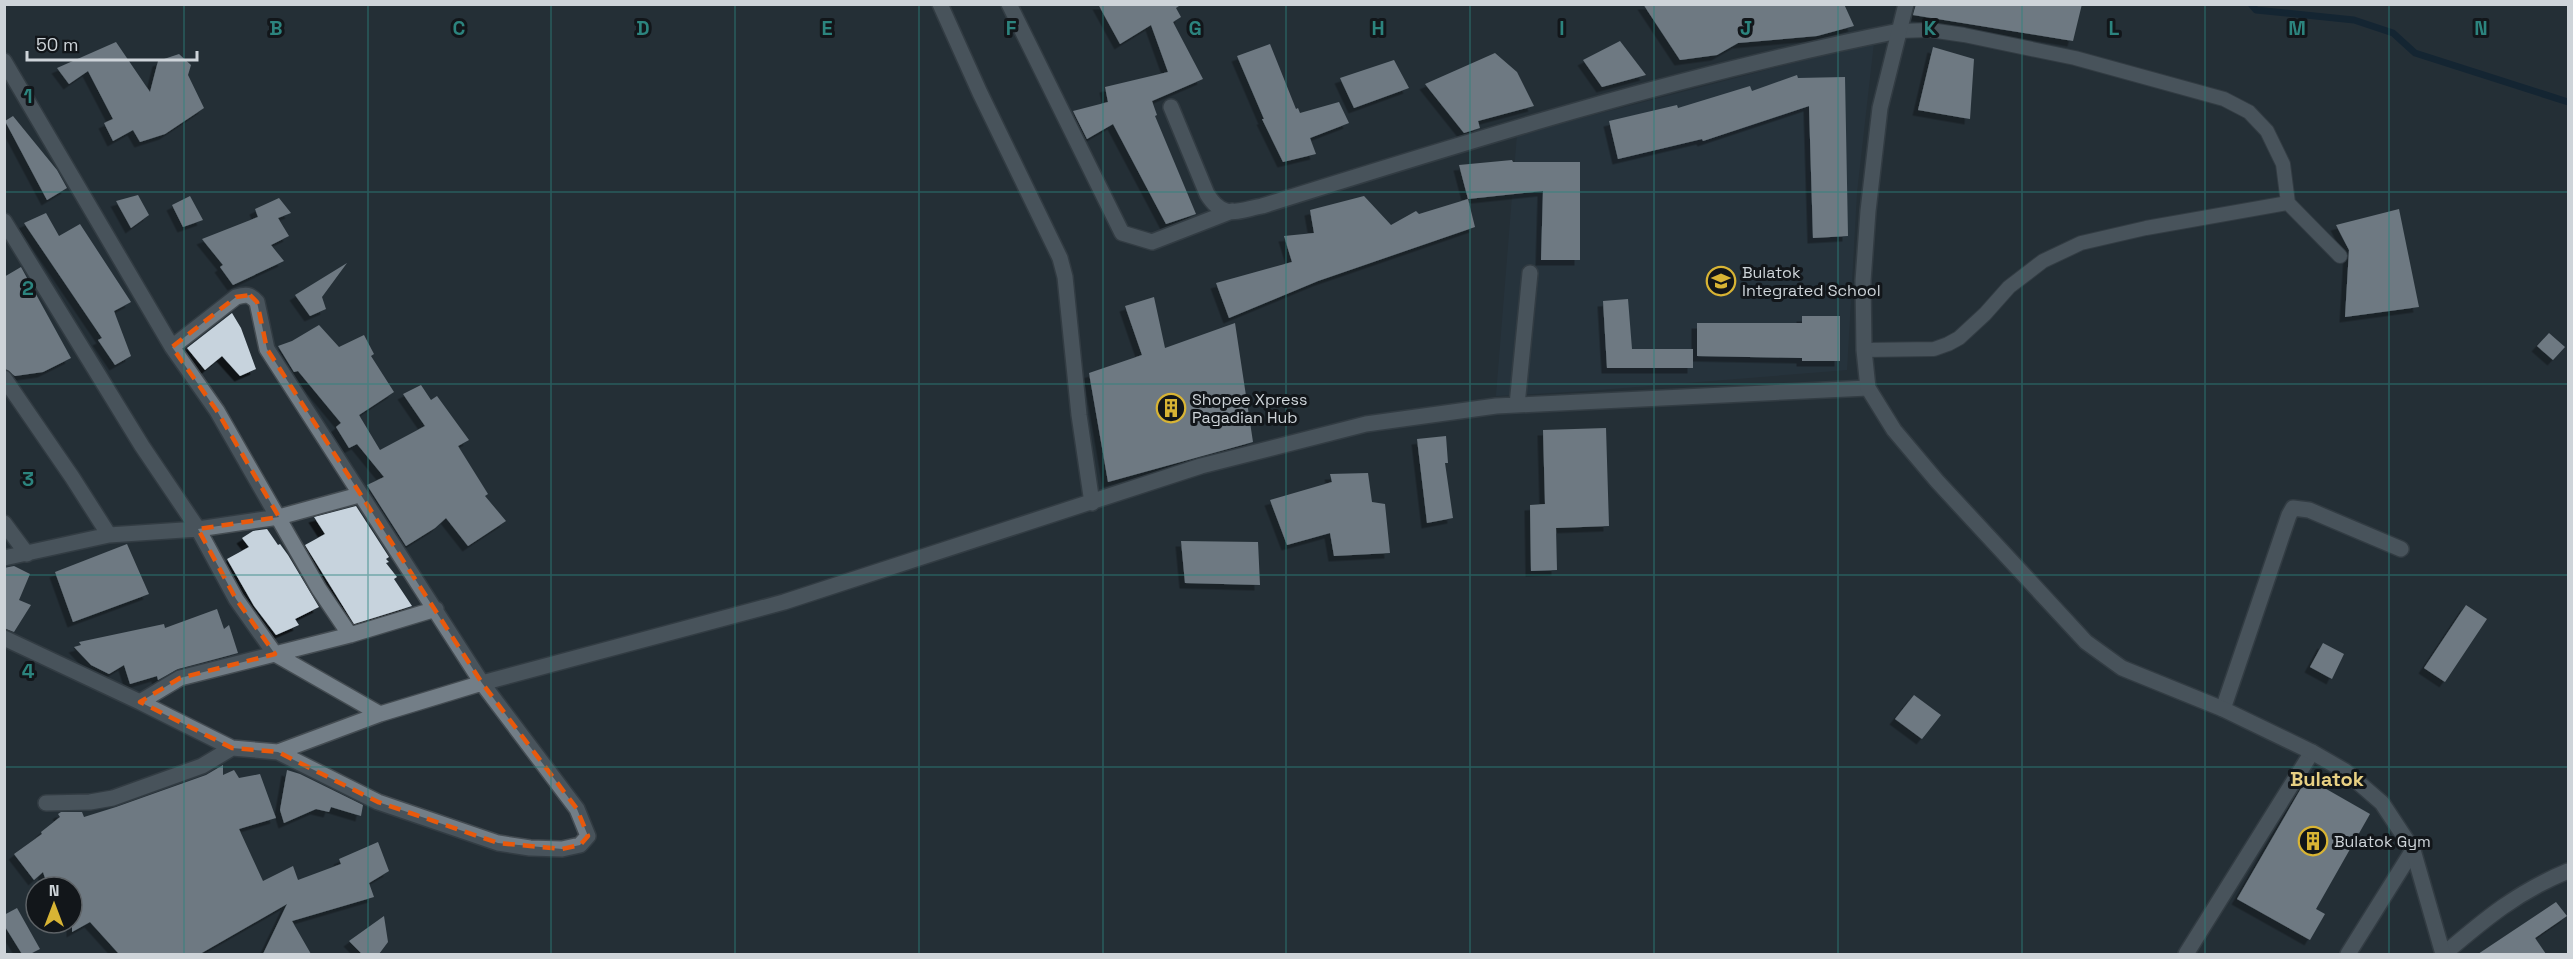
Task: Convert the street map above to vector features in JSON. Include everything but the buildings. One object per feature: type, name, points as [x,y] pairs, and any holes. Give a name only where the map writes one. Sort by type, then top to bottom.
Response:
[{"type":"street","points":[[940,4],[980,93],[1060,258],[1065,276],[1079,415],[1092,503]]},
{"type":"street","points":[[1009,4],[1122,233],[1152,242],[1232,211]]},
{"type":"street","points":[[1906,4],[1880,108],[1868,210],[1863,281],[1864,350],[1868,388],[1894,430],[1937,481],[2086,642],[2122,668],[2223,709],[2312,752],[2346,771],[2382,803],[2413,850],[2444,954],[2495,910],[2542,882],[2568,871]]},
{"type":"street","points":[[1171,107],[1207,194],[1215,207],[1223,211],[1232,211],[1262,206],[1443,149],[1585,108],[1824,46],[1899,31]]},
{"type":"street","points":[[4,61],[172,347],[217,411],[320,589],[350,635]]},
{"type":"street","points":[[4,221],[142,446],[198,529],[236,599],[275,654],[380,714]]},
{"type":"street","points":[[1517,405],[1530,273]]},
{"type":"street","points":[[4,638],[232,748],[278,752],[378,802],[468,834],[498,843],[530,848],[562,849],[580,846],[588,836],[577,810],[482,683],[267,349],[257,302],[245,294],[236,297],[172,347]]},
{"type":"street","points":[[4,378],[109,535]]},
{"type":"street","points":[[278,752],[380,714],[482,683],[784,602],[1201,466],[1366,424],[1517,405],[1868,388]]},
{"type":"street","points":[[4,558],[109,535],[198,529],[279,517],[359,495]]},
{"type":"street","points":[[2223,709],[2259,596],[2289,515],[2294,508],[2309,510],[2401,549]]},
{"type":"street","points":[[4,523],[27,554]]},
{"type":"street","points":[[140,702],[180,678],[350,635],[436,609]]},
{"type":"street","points":[[46,803],[90,802],[113,798],[202,766],[232,748]]},
{"type":"street","points":[[2186,954],[2312,752]]},
{"type":"street","points":[[2348,954],[2413,850]]},
{"type":"lane","points":[[1899,31],[1941,32],[2075,58],[2224,99],[2249,112],[2267,131],[2283,164],[2288,203],[2340,256]]},
{"type":"lane","points":[[1864,350],[1934,349],[1948,344],[1984,314],[2009,287],[2043,261],[2081,243],[2146,228],[2288,203]]},
{"type":"highlighted area","points":[[250,295],[257,302],[267,349],[482,683],[577,809],[588,836],[580,845],[562,849],[498,843],[378,802],[278,752],[232,748],[140,702],[180,678],[275,654],[236,599],[198,529],[279,517],[217,411],[172,347],[236,297]]},
{"type":"shaded area","name":"Bulatok Integrated School","points":[[1874,42],[1857,192],[1847,370],[1496,396],[1517,135]]},
{"type":"waterway","points":[[2251,4],[2256,10],[2354,20],[2393,33],[2415,53],[2568,102]]},
{"type":"place","name":"Bulatok Integrated School","points":[[1721,281]]},
{"type":"place","name":"Shopee Xpress Pagadian Hub","points":[[1171,408]]},
{"type":"place","name":"Bulatok Gym","points":[[2313,841]]},
{"type":"district","name":"Bulatok","points":[[2327,779]]}]
